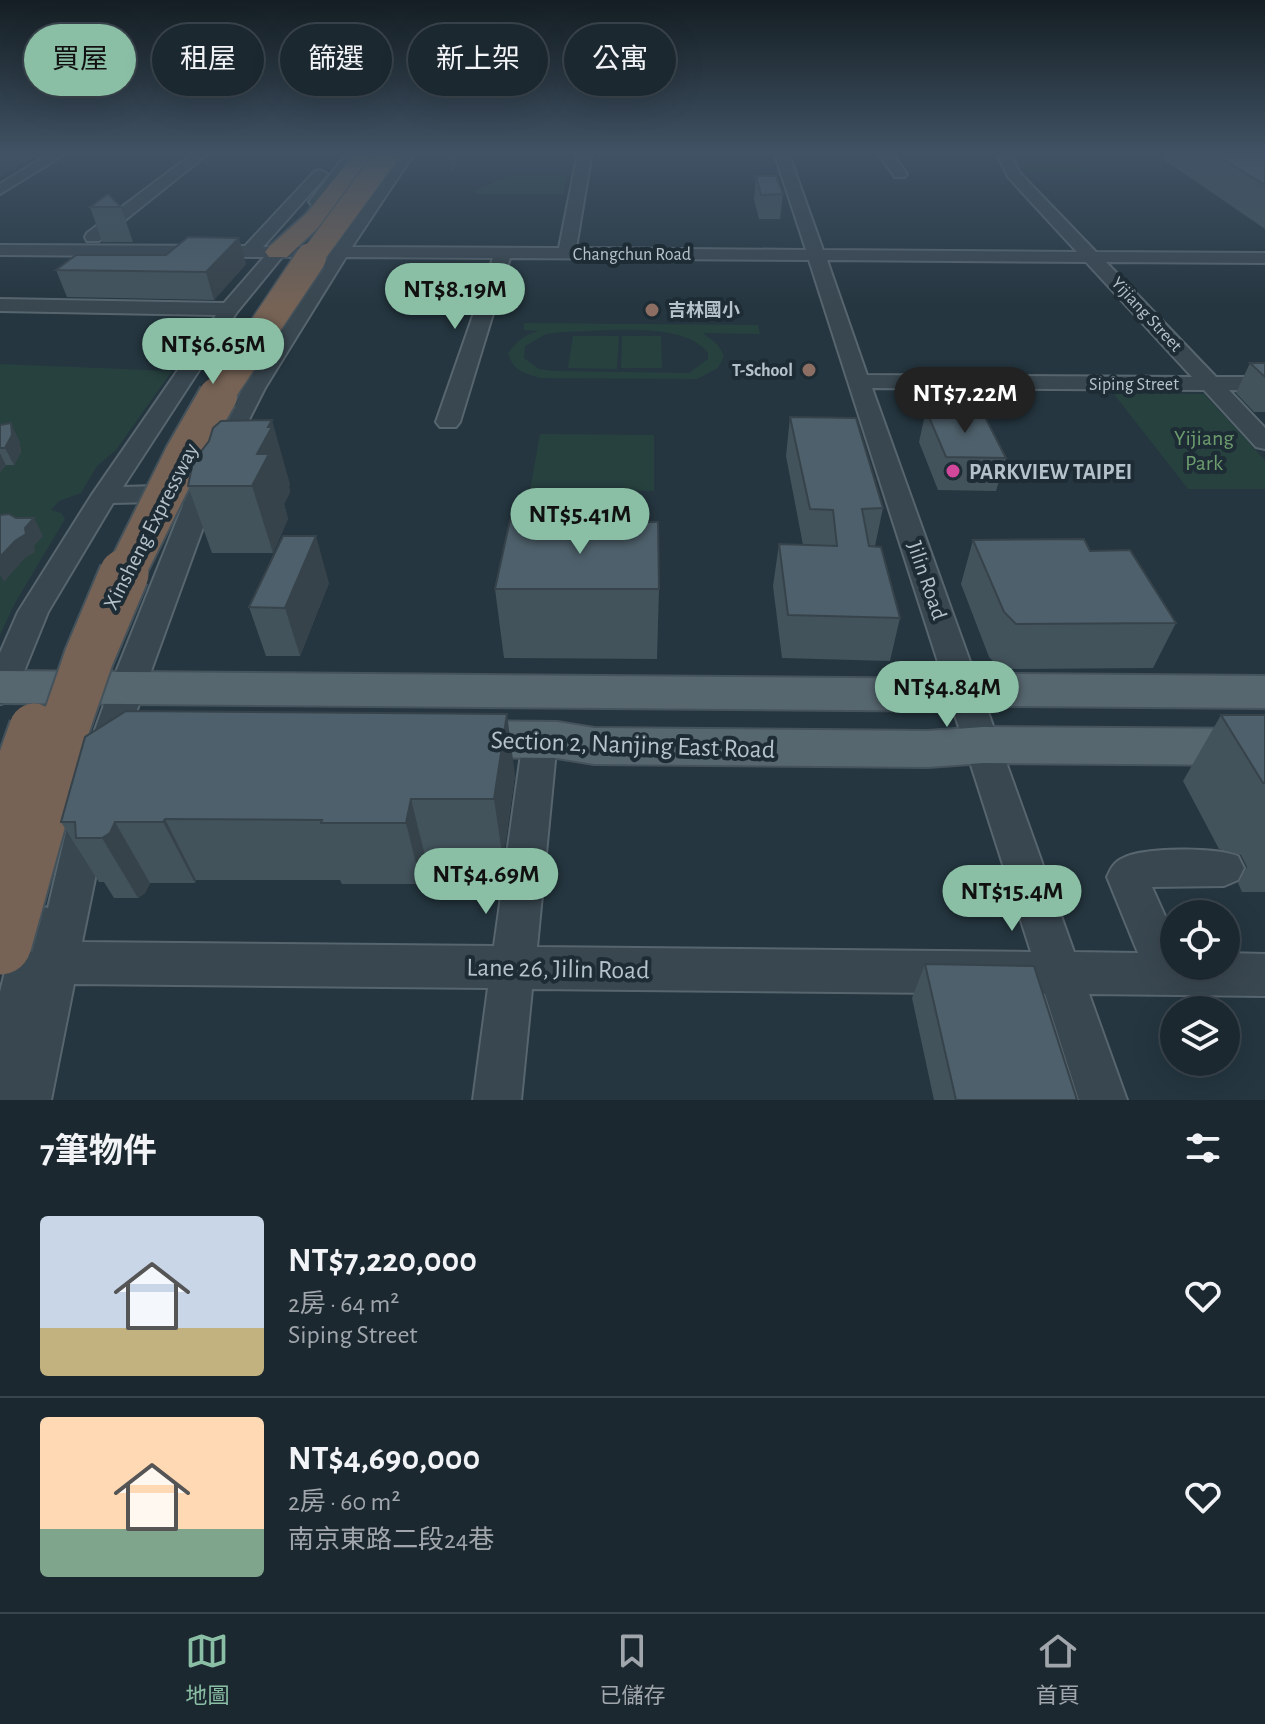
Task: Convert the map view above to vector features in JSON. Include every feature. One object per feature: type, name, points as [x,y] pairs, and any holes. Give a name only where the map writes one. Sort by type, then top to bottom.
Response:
[{"type":"highway","points":[[278,252],[326,203]]},
{"type":"highway","name":"Xinsheng Expressway","points":[[0,826],[68,640],[119,529],[161,451],[196,395],[338,203]]},
{"type":"highway","name":"Xinsheng Expressway","points":[[0,943],[62,724],[95,637],[187,448],[240,358],[352,203]]},
{"type":"highway","points":[[240,358],[305,286],[364,203]]},
{"type":"main road","name":"Section 2, Nanjing East Road","points":[[1,689],[125,687],[966,695],[1013,690],[1265,692]]},
{"type":"main road","points":[[0,733],[128,735]]},
{"type":"main road","name":"Section 2, Nanjing East Road","points":[[429,739],[540,740],[610,746],[928,749],[983,745],[1265,747]]},
{"type":"street","points":[[78,250],[137,203]]},
{"type":"street","points":[[249,252],[295,203]]},
{"type":"street","points":[[1,689],[33,612],[104,496],[229,309],[315,203]]},
{"type":"street","points":[[27,1100],[95,786],[128,735],[125,687],[220,449],[371,203]]},
{"type":"street","points":[[566,254],[575,203]]},
{"type":"street","name":"Jilin Road","points":[[799,203],[1103,1100]]},
{"type":"street","name":"Yijiang Street","points":[[1041,203],[1265,442]]},
{"type":"street","points":[[203,251],[277,224]]},
{"type":"street","name":"Changchun Road","points":[[0,250],[1265,258]]},
{"type":"street","points":[[448,422],[503,253]]},
{"type":"street","points":[[0,305],[229,309]]},
{"type":"street","points":[[191,364],[259,353],[279,323],[300,316]]},
{"type":"street","name":"Siping Street","points":[[860,381],[1265,384]]},
{"type":"street","points":[[104,496],[155,494],[182,500],[146,583],[156,607]]},
{"type":"street","points":[[497,1100],[540,740]]},
{"type":"street","points":[[1160,953],[1127,877],[1137,870],[1224,868]]},
{"type":"street","points":[[0,916],[38,924],[2,1077],[9,1100]]},
{"type":"street","name":"Lane 26, Jilin Road","points":[[57,963],[1160,974]]},
{"type":"street","name":"Lane 26, Jilin Road","points":[[1240,975],[1265,975]]},
{"type":"green space","points":[[524,323],[758,325],[760,334],[703,333],[718,345],[724,356],[718,368],[697,379],[541,378],[520,370],[510,359],[508,353],[515,345],[539,331],[524,330]],"holes":[[[661,332],[696,343],[708,353],[708,359],[689,373],[554,371],[539,369],[524,358],[525,346],[546,334]]]},
{"type":"green space","points":[[573,336],[619,336],[617,369],[568,368]]},
{"type":"green space","points":[[622,336],[661,336],[662,368],[621,368]]},
{"type":"green space","points":[[0,364],[172,371],[116,450],[97,466],[81,493],[59,501],[51,510],[61,513],[65,519],[15,603],[0,635]]},
{"type":"green space","name":"Yijiang Park","points":[[1113,393],[1204,394],[1265,460],[1265,489],[1188,489]]},
{"type":"green space","points":[[540,434],[654,435],[654,491],[530,490]]},
{"type":"building","points":[[95,203],[117,203],[121,207],[90,207]]},
{"type":"building","points":[[188,237],[239,238],[206,272],[56,270],[76,255],[166,255]]},
{"type":"building","points":[[1250,363],[1265,363],[1265,377]]},
{"type":"building","points":[[926,410],[966,410],[969,416],[985,417],[1006,458],[946,457]]},
{"type":"building","points":[[790,417],[856,418],[883,508],[862,509],[869,546],[881,547],[900,618],[788,615],[779,544],[837,546],[833,510],[810,509]]},
{"type":"building","points":[[272,420],[268,427],[272,427],[257,454],[269,454],[252,486],[188,486],[193,462],[209,441],[213,428],[221,421]]},
{"type":"building","points":[[11,423],[12,435],[5,448],[0,448],[0,425]]},
{"type":"building","points":[[9,514],[16,518],[34,518],[25,528],[26,534],[0,557],[0,515]]},
{"type":"building","points":[[510,520],[658,522],[659,589],[495,589]]},
{"type":"building","points":[[283,536],[316,536],[285,608],[249,607]]},
{"type":"building","points":[[1084,539],[1090,551],[1130,550],[1176,623],[1016,624],[1004,612],[973,540]]},
{"type":"building","points":[[126,711],[507,714],[494,799],[411,799],[406,823],[165,819],[163,822],[115,822],[110,833],[102,838],[76,838],[75,822],[61,822],[85,737]]},
{"type":"building","points":[[1221,715],[1265,715],[1265,783],[1263,783]]},
{"type":"building","points":[[925,964],[1034,966],[1077,1100],[956,1100]]},
{"type":"place","name":"吉林國小","points":[[652,310]]},
{"type":"place","name":"T-School","points":[[809,370]]},
{"type":"place","name":"PARKVIEW TAIPEI","points":[[953,471]]}]
